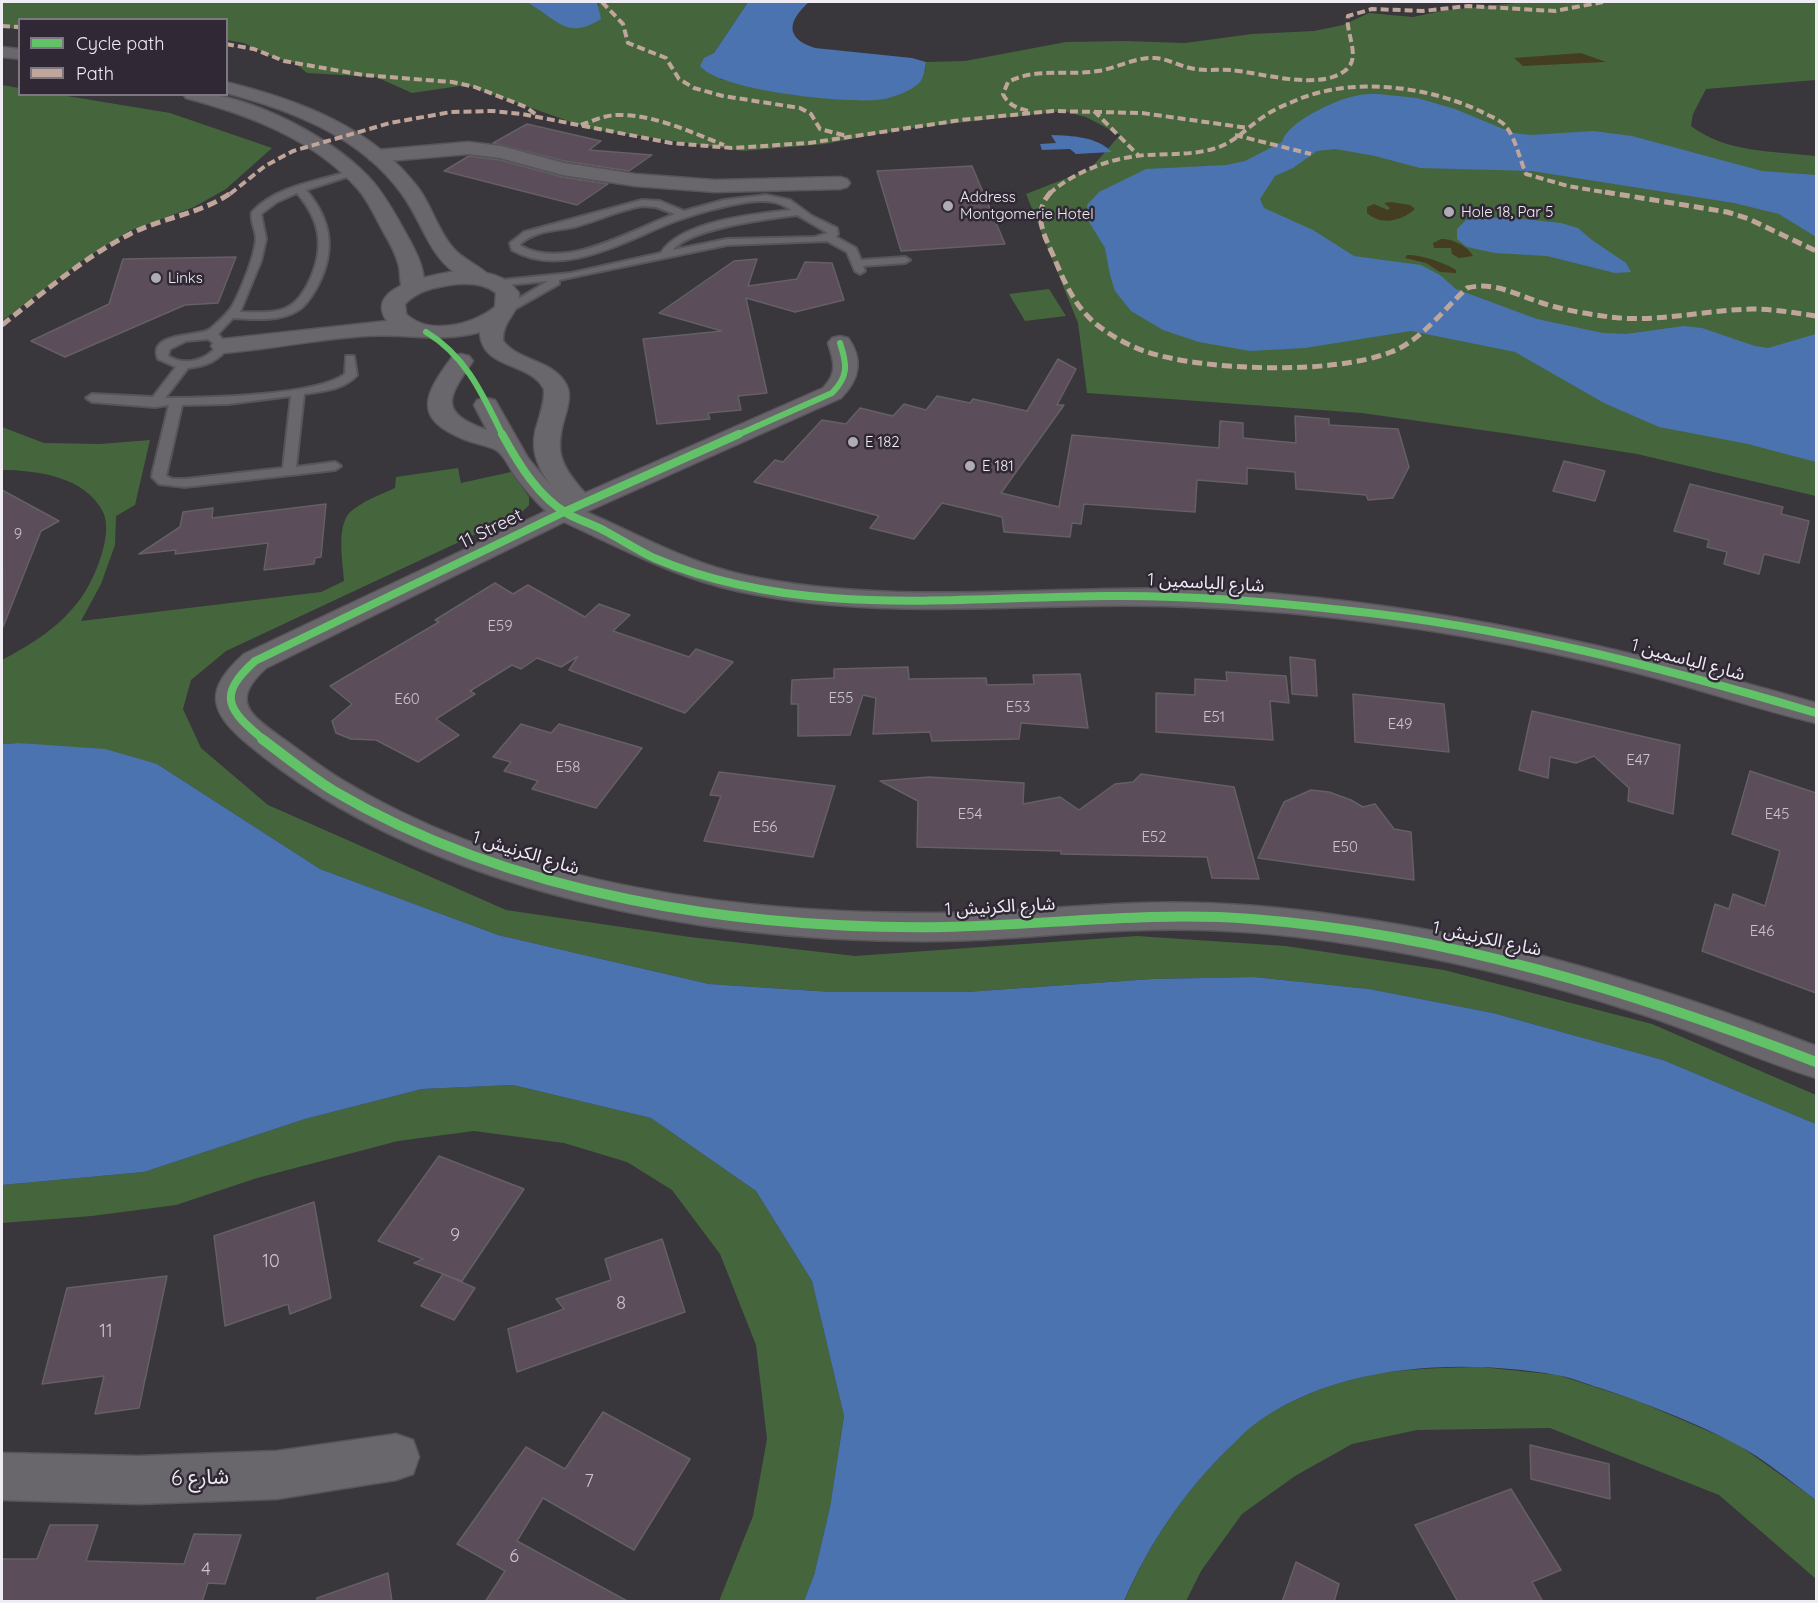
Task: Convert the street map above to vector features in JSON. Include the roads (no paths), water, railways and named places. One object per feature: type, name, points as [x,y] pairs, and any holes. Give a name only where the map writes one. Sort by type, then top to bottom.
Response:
[{"type":"street","points":[[2,52],[18,54]]},
{"type":"street","points":[[2,65],[18,67]]},
{"type":"street","points":[[228,88],[280,104],[321,121],[377,156],[395,173],[412,193],[445,255],[460,268],[504,289],[508,296],[508,303],[491,327],[490,337],[495,347],[505,356],[538,370],[551,379],[557,390],[557,403],[463,429],[450,422],[442,414],[439,404],[440,394],[461,361]]},
{"type":"street","points":[[199,96],[254,113],[291,130],[315,143],[354,173],[375,198],[412,269],[405,293],[393,306],[393,315],[399,322],[448,343],[510,416],[545,437],[549,462],[580,514]]},
{"type":"street","points":[[377,156],[468,148],[486,149],[598,175],[675,184],[756,186],[840,183]]},
{"type":"street","points":[[395,173],[404,164],[430,152]]},
{"type":"street","points":[[310,335],[358,317],[405,293],[446,279],[488,281]]},
{"type":"street","points":[[217,341],[265,343],[361,328],[465,329],[501,314]]},
{"type":"street","name":"11 Street","points":[[228,695],[232,683],[242,672],[271,652],[580,514],[832,393],[843,383],[848,372],[840,344]]},
{"type":"street","points":[[510,416],[534,483],[580,514]]},
{"type":"street","name":"شارع الياسمين 1","points":[[580,514],[639,551],[693,572],[777,592],[821,598],[890,602],[1154,596],[1244,600],[1335,608],[1427,620],[1522,637],[1642,664],[1816,713]]},
{"type":"street","name":"شارع الكرنيش 1","points":[[228,695],[237,718],[285,759],[330,789],[382,818],[441,843],[528,874],[624,898],[726,915],[833,925],[942,927],[1151,916],[1253,919],[1357,931],[1455,948],[1555,971],[1657,1002],[1816,1062]]},
{"type":"street","name":"شارع 6","points":[[2,1477],[138,1480],[242,1477],[277,1475],[396,1457]]},
{"type":"lane","points":[[217,341],[182,338],[165,347],[161,352],[162,357],[174,364],[184,364],[215,356],[217,341],[241,301],[260,250],[260,229],[256,214],[265,204],[354,173]]},
{"type":"lane","points":[[232,315],[261,316],[284,313],[300,304],[312,287],[320,271],[326,240],[318,213],[300,190]]},
{"type":"lane","points":[[684,215],[666,205],[634,205],[608,210],[570,224],[530,232],[515,243],[516,248],[529,256],[571,256],[602,248],[684,215],[767,198],[785,201],[799,212],[833,230],[829,238]]},
{"type":"lane","points":[[666,254],[667,249],[678,240],[715,227],[799,212]]},
{"type":"lane","points":[[808,240],[821,225]]},
{"type":"lane","points":[[488,281],[577,274],[666,254],[741,241],[829,238],[852,250],[859,267],[905,260]]},
{"type":"lane","points":[[571,256],[577,274]]},
{"type":"lane","points":[[501,314],[535,292],[577,274]]},
{"type":"lane","points":[[92,398],[176,403],[226,401],[298,392],[346,379],[352,370],[350,359]]},
{"type":"lane","points":[[154,403],[184,364]]},
{"type":"lane","points":[[289,471],[298,392]]},
{"type":"lane","points":[[176,403],[159,471],[159,477],[164,481],[185,483],[334,466]]},
{"type":"water","points":[[526,2],[597,2],[601,19],[578,28],[569,27]]},
{"type":"water","points":[[748,2],[809,2],[793,22],[792,28],[798,39],[805,44],[815,48],[912,58],[926,62],[922,79],[916,86],[885,99],[845,100],[758,89],[732,83],[712,75],[700,66],[704,58],[714,53]]},
{"type":"water","points":[[1378,94],[1417,98],[1455,109],[1513,133],[1531,135],[1593,131],[1632,136],[1762,171],[1816,175],[1816,237],[1779,214],[1734,203],[1532,171],[1420,168],[1375,156],[1335,149],[1317,151],[1293,168],[1275,176],[1260,199],[1264,208],[1313,230],[1354,256],[1421,265],[1440,275],[1456,289],[1537,319],[1603,333],[1626,334],[1684,326],[1702,328],[1755,346],[1768,348],[1816,334],[1816,462],[1748,444],[1659,427],[1604,403],[1515,352],[1411,331],[1305,348],[1250,351],[1199,342],[1163,330],[1131,311],[1115,291],[1105,248],[1089,222],[1087,205],[1099,192],[1146,169],[1226,165],[1245,161],[1282,142],[1293,127],[1324,107],[1358,95]]},
{"type":"water","points":[[1051,135],[1091,140],[1112,152],[1076,154],[1070,149],[1042,150],[1040,144],[1056,143]]},
{"type":"water","points":[[1505,217],[1561,223],[1578,228],[1626,263],[1631,272],[1615,273],[1547,256],[1495,253],[1467,247],[1457,239],[1457,229],[1466,220]]},
{"type":"water","points":[[2,744],[105,749],[157,764],[320,869],[498,935],[709,984],[832,992],[966,992],[1152,979],[1254,977],[1369,989],[1493,1013],[1663,1060],[1816,1124],[1816,1500],[1776,1470],[1734,1443],[1685,1420],[1617,1394],[1556,1375],[1479,1367],[1438,1367],[1358,1378],[1319,1390],[1283,1406],[1248,1429],[1196,1483],[1168,1520],[1144,1559],[1124,1601],[804,1601],[814,1575],[830,1507],[844,1416],[812,1281],[756,1191],[651,1118],[513,1085],[422,1089],[305,1119],[144,1172],[2,1185]]},
{"type":"place","name":"Address Montgomerie Hotel","points":[[948,206]]},
{"type":"place","name":"Hole 18, Par 5","points":[[1449,212]]},
{"type":"place","name":"Links","points":[[156,278]]},
{"type":"place","name":"E 182","points":[[853,442]]},
{"type":"place","name":"E 181","points":[[970,466]]}]
